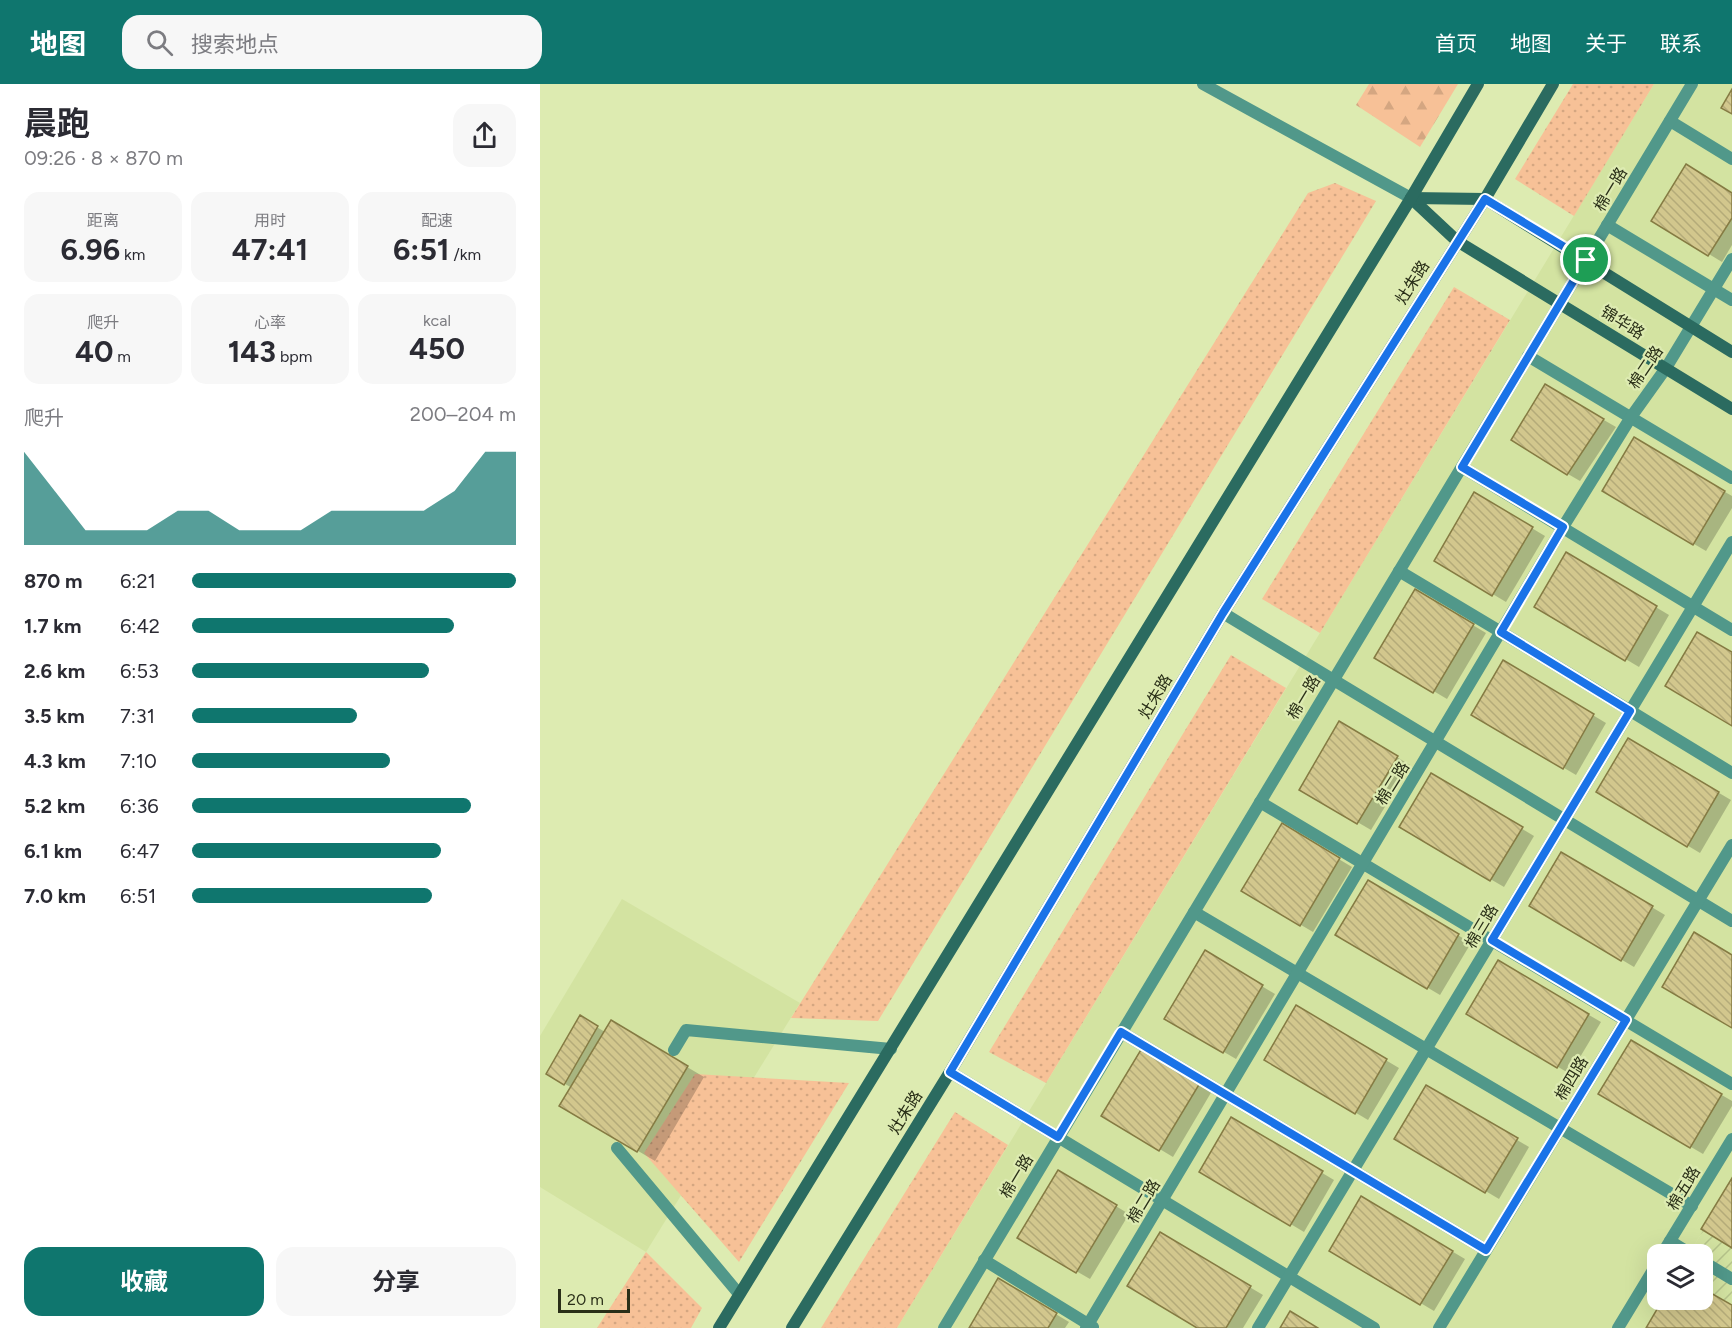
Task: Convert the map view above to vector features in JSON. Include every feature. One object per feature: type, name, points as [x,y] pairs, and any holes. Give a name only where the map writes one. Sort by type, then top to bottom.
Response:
[{"type":"main road","points":[[719,1328],[1411,198],[1478,84]]},
{"type":"main road","name":"灶朱路","points":[[792,1328],[950,1072],[1223,613],[1485,199],[1553,84]]},
{"type":"main road","name":"锦华路","points":[[1411,198],[1485,199],[1732,352]]},
{"type":"main road","name":"锦华路","points":[[1411,198],[1457,241],[1732,409]]},
{"type":"street","name":"锦华路","points":[[1203,84],[1411,198]]},
{"type":"street","name":"棉一路","points":[[944,1328],[1692,84]]},
{"type":"street","points":[[1670,121],[1732,159]]},
{"type":"street","points":[[1607,225],[1732,300]]},
{"type":"street","name":"棉二路","points":[[1090,1327],[1361,864],[1563,527],[1630,417],[1666,368],[1732,259]]},
{"type":"street","points":[[1528,356],[1732,478]]},
{"type":"street","points":[[1462,467],[1732,630]]},
{"type":"street","name":"棉三路","points":[[1258,1328],[1732,542]]},
{"type":"street","points":[[1398,572],[1732,773]]},
{"type":"street","points":[[1223,613],[1732,921]]},
{"type":"street","points":[[1260,802],[1732,1084]]},
{"type":"street","name":"棉四路","points":[[1439,1328],[1732,845]]},
{"type":"street","points":[[1194,912],[1692,1206]]},
{"type":"street","points":[[674,1050],[686,1030],[891,1049]]},
{"type":"street","points":[[1121,1032],[1486,1250]]},
{"type":"street","points":[[950,1072],[1374,1328]]},
{"type":"street","name":"棉五路","points":[[1668,1244],[1732,1139]]},
{"type":"street","points":[[617,1148],[740,1294]]},
{"type":"street","points":[[1670,1241],[1675,1244]]},
{"type":"street","points":[[984,1260],[1090,1327]]},
{"type":"street","points":[[1713,1268],[1732,1280]]},
{"type":"street","points":[[1618,1328],[1647,1280]]},
{"type":"shaded area","points":[[1654,84],[1732,84],[1732,1182],[1695,1244],[1647,1244],[1647,1310],[1656,1310],[1645,1328],[897,1328]]},
{"type":"shaded area","points":[[622,899],[800,1003],[646,1252],[540,1187],[540,1036]]},
{"type":"shaded area","points":[[1732,1182],[1732,1328],[1645,1328],[1656,1310],[1713,1310],[1713,1244],[1695,1244]]},
{"type":"green space","points":[[1369,84],[1458,84],[1420,147],[1356,105]]},
{"type":"green space","points":[[1573,84],[1654,84],[1574,216],[1515,179]]},
{"type":"green space","points":[[1335,183],[1376,201],[878,1021],[791,1018],[1308,193]]},
{"type":"green space","points":[[1454,287],[1510,320],[1320,633],[1262,599]]},
{"type":"green space","points":[[1231,655],[1286,688],[1046,1083],[989,1052]]},
{"type":"green space","points":[[695,1074],[849,1083],[739,1262],[644,1153]]},
{"type":"green space","points":[[955,1112],[1008,1145],[897,1328],[821,1328]]},
{"type":"green space","points":[[646,1252],[702,1308],[691,1328],[597,1328]]},
{"type":"building","points":[[1732,89],[1732,114],[1721,108]]},
{"type":"building","points":[[1686,164],[1732,193],[1732,218],[1708,256],[1651,221]]},
{"type":"building","points":[[1545,384],[1604,419],[1567,475],[1511,440]]},
{"type":"building","points":[[1634,437],[1725,491],[1693,545],[1602,491]]},
{"type":"building","points":[[1474,492],[1533,527],[1492,596],[1434,561]]},
{"type":"building","points":[[1566,552],[1657,606],[1625,661],[1534,607]]},
{"type":"building","points":[[1415,589],[1474,624],[1433,693],[1374,658]]},
{"type":"building","points":[[1697,632],[1732,652],[1732,726],[1665,686]]},
{"type":"building","points":[[1503,660],[1594,714],[1563,769],[1471,715]]},
{"type":"building","points":[[1339,721],[1398,756],[1357,824],[1299,790]]},
{"type":"building","points":[[1628,738],[1719,792],[1687,847],[1596,792]]},
{"type":"building","points":[[1431,773],[1523,827],[1490,881],[1399,827]]},
{"type":"building","points":[[1282,823],[1340,858],[1300,926],[1241,891]]},
{"type":"building","points":[[1561,852],[1653,906],[1621,961],[1529,906]]},
{"type":"building","points":[[1368,880],[1459,934],[1427,989],[1335,935]]},
{"type":"building","points":[[1694,932],[1732,955],[1732,1028],[1662,987]]},
{"type":"building","points":[[1205,950],[1263,985],[1223,1053],[1164,1019]]},
{"type":"building","points":[[1498,960],[1589,1014],[1557,1068],[1466,1014]]},
{"type":"building","points":[[1296,1005],[1387,1059],[1355,1114],[1264,1060]]},
{"type":"building","points":[[580,1015],[598,1026],[564,1085],[546,1074]]},
{"type":"building","points":[[611,1020],[688,1066],[637,1152],[559,1106]]},
{"type":"building","points":[[1631,1040],[1722,1094],[1690,1148],[1598,1094]]},
{"type":"building","points":[[1142,1048],[1200,1083],[1159,1151],[1101,1116]]},
{"type":"building","points":[[1426,1085],[1518,1138],[1485,1193],[1394,1139]]},
{"type":"building","points":[[1231,1117],[1323,1171],[1290,1226],[1199,1172]]},
{"type":"building","points":[[1058,1170],[1117,1205],[1076,1273],[1017,1238]]},
{"type":"building","points":[[1732,1178],[1732,1248],[1701,1229]]},
{"type":"building","points":[[1361,1196],[1453,1251],[1420,1305],[1329,1251]]},
{"type":"building","points":[[1160,1232],[1251,1286],[1226,1328],[1197,1328],[1127,1286]]},
{"type":"building","points":[[998,1278],[1057,1313],[1048,1328],[969,1328]]},
{"type":"building","points":[[1713,1294],[1732,1305],[1732,1328],[1646,1328],[1657,1310],[1713,1310]]},
{"type":"building","points":[[1290,1311],[1318,1328],[1280,1328]]},
{"type":"route","points":[[1485,199],[1586,260],[1462,467],[1563,527],[1501,632],[1630,711],[1492,940],[1626,1020],[1486,1250],[1121,1032],[1058,1137],[950,1072],[1223,613],[1485,199]]}]
